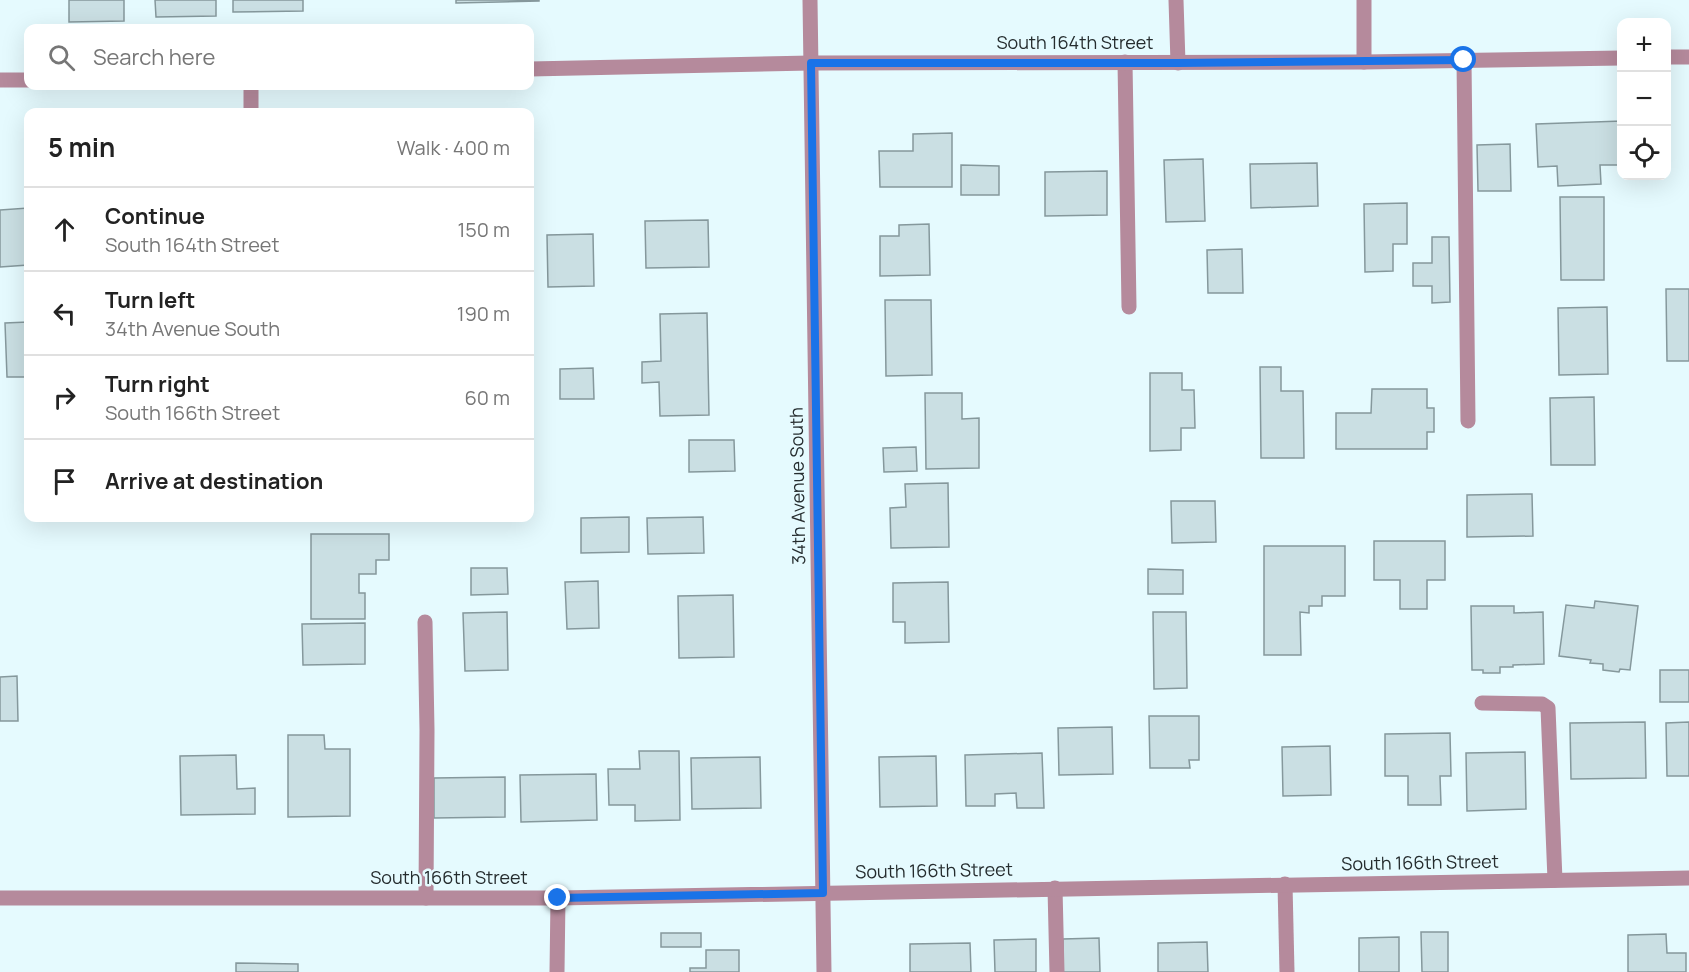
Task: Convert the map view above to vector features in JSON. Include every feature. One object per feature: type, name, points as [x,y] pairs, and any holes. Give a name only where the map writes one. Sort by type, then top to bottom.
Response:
[{"type":"street","name":"34th Avenue South","points":[[810,0],[824,972]]},
{"type":"street","points":[[1176,0],[1178,63]]},
{"type":"street","points":[[1364,0],[1364,62]]},
{"type":"street","points":[[1671,57],[1689,57]]},
{"type":"street","name":"South 164th Street","points":[[534,69],[811,63],[1364,62],[1617,58]]},
{"type":"street","points":[[1464,60],[1468,421]]},
{"type":"street","points":[[1125,62],[1129,307]]},
{"type":"street","points":[[0,80],[24,80]]},
{"type":"street","points":[[251,90],[251,108]]},
{"type":"street","points":[[425,622],[426,897]]},
{"type":"street","points":[[1482,703],[1542,704],[1548,708],[1555,880]]},
{"type":"street","name":"South 166th Street","points":[[0,898],[558,898],[1689,878]]},
{"type":"street","points":[[1285,884],[1287,972]]},
{"type":"street","points":[[1055,888],[1057,972]]},
{"type":"street","points":[[557,972],[558,898]]},
{"type":"building","points":[[69,0],[124,0],[124,21],[69,22]]},
{"type":"building","points":[[155,0],[216,0],[216,16],[156,17]]},
{"type":"building","points":[[233,0],[303,0],[303,11],[233,12]]},
{"type":"building","points":[[456,0],[539,0],[539,1],[456,3]]},
{"type":"building","points":[[1617,121],[1617,165],[1600,165],[1601,184],[1558,186],[1557,166],[1538,167],[1536,124]]},
{"type":"building","points":[[952,133],[952,187],[880,187],[879,151],[913,151],[913,134]]},
{"type":"building","points":[[1510,144],[1511,191],[1478,191],[1477,145]]},
{"type":"building","points":[[1203,159],[1205,221],[1166,222],[1164,160]]},
{"type":"building","points":[[1317,163],[1318,206],[1251,208],[1250,164]]},
{"type":"building","points":[[961,165],[999,166],[999,195],[961,195]]},
{"type":"building","points":[[1107,171],[1107,215],[1045,216],[1045,172]]},
{"type":"building","points":[[1560,197],[1604,197],[1604,280],[1561,280]]},
{"type":"building","points":[[1407,203],[1407,244],[1393,244],[1393,271],[1365,272],[1364,204]]},
{"type":"building","points":[[24,208],[24,265],[0,267],[0,210]]},
{"type":"building","points":[[708,220],[709,267],[646,268],[645,221]]},
{"type":"building","points":[[929,224],[930,275],[880,276],[880,236],[899,236],[899,225]]},
{"type":"building","points":[[593,234],[594,286],[548,287],[547,235]]},
{"type":"building","points":[[1432,237],[1449,237],[1450,302],[1432,303],[1432,286],[1413,286],[1413,263],[1432,263]]},
{"type":"building","points":[[1242,249],[1243,293],[1208,293],[1207,250]]},
{"type":"building","points":[[1666,289],[1689,289],[1689,361],[1667,361]]},
{"type":"building","points":[[885,300],[931,300],[932,375],[886,376]]},
{"type":"building","points":[[1607,307],[1608,374],[1559,375],[1558,308]]},
{"type":"building","points":[[707,313],[709,415],[660,416],[659,382],[642,383],[642,362],[661,361],[660,314]]},
{"type":"building","points":[[24,322],[24,377],[7,377],[5,323]]},
{"type":"building","points":[[1260,367],[1281,367],[1281,391],[1303,391],[1304,458],[1261,458]]},
{"type":"building","points":[[593,368],[594,399],[560,399],[560,369]]},
{"type":"building","points":[[1150,373],[1182,373],[1182,390],[1194,390],[1195,428],[1181,428],[1181,450],[1150,451]]},
{"type":"building","points":[[1372,389],[1427,389],[1427,408],[1434,408],[1434,432],[1427,432],[1427,449],[1336,449],[1336,413],[1371,413]]},
{"type":"building","points":[[925,393],[962,393],[962,419],[979,418],[979,468],[926,469]]},
{"type":"building","points":[[1594,397],[1595,465],[1551,465],[1550,398]]},
{"type":"building","points":[[689,440],[734,440],[735,471],[689,472]]},
{"type":"building","points":[[916,447],[917,471],[884,472],[883,448]]},
{"type":"building","points":[[948,483],[949,547],[891,548],[890,508],[906,507],[905,484]]},
{"type":"building","points":[[1532,494],[1533,536],[1467,537],[1467,495]]},
{"type":"building","points":[[1171,501],[1215,501],[1216,542],[1172,543]]},
{"type":"building","points":[[629,517],[629,552],[581,553],[581,518]]},
{"type":"building","points":[[703,517],[704,553],[648,554],[647,518]]},
{"type":"building","points":[[311,534],[389,534],[389,560],[376,560],[376,574],[359,574],[359,593],[365,593],[365,619],[311,619]]},
{"type":"building","points":[[1374,541],[1445,541],[1445,580],[1427,580],[1427,609],[1400,609],[1400,580],[1374,580]]},
{"type":"building","points":[[1264,546],[1345,546],[1345,596],[1322,596],[1322,606],[1309,606],[1309,613],[1300,612],[1301,655],[1264,655]]},
{"type":"building","points":[[471,568],[507,568],[508,594],[471,595]]},
{"type":"building","points":[[1148,569],[1183,570],[1183,594],[1148,594]]},
{"type":"building","points":[[598,581],[599,628],[567,629],[565,582]]},
{"type":"building","points":[[948,582],[949,642],[905,643],[905,622],[893,622],[893,583]]},
{"type":"building","points":[[733,595],[734,657],[679,658],[678,596]]},
{"type":"building","points":[[1595,601],[1638,606],[1630,670],[1620,669],[1619,672],[1603,670],[1603,664],[1590,663],[1591,660],[1559,656],[1566,605],[1594,608]]},
{"type":"building","points":[[1471,606],[1514,606],[1514,613],[1543,612],[1544,664],[1500,667],[1500,673],[1483,673],[1483,670],[1472,670]]},
{"type":"building","points":[[507,612],[508,670],[465,671],[463,613]]},
{"type":"building","points":[[1153,612],[1186,612],[1187,688],[1154,689]]},
{"type":"building","points":[[365,623],[365,664],[303,665],[302,624]]},
{"type":"building","points":[[1660,670],[1689,670],[1689,702],[1660,702]]},
{"type":"building","points":[[17,676],[18,721],[0,721],[0,677]]},
{"type":"building","points":[[1149,716],[1199,716],[1199,760],[1189,760],[1190,768],[1150,768]]},
{"type":"building","points":[[1645,722],[1646,778],[1571,779],[1570,723]]},
{"type":"building","points":[[1689,722],[1689,776],[1667,776],[1666,723]]},
{"type":"building","points":[[1112,727],[1113,774],[1059,775],[1058,728]]},
{"type":"building","points":[[1450,733],[1451,776],[1440,776],[1441,805],[1408,805],[1408,776],[1385,776],[1385,734]]},
{"type":"building","points":[[288,735],[324,735],[325,749],[350,749],[350,816],[288,817]]},
{"type":"building","points":[[1330,746],[1331,795],[1283,796],[1282,747]]},
{"type":"building","points":[[639,751],[679,751],[680,820],[635,821],[635,805],[609,805],[608,769],[640,769]]},
{"type":"building","points":[[1525,752],[1526,809],[1467,811],[1466,753]]},
{"type":"building","points":[[1042,753],[1044,808],[1017,808],[1016,793],[995,794],[995,806],[966,806],[965,755]]},
{"type":"building","points":[[236,755],[237,789],[255,788],[255,814],[181,815],[180,756]]},
{"type":"building","points":[[936,756],[937,806],[880,807],[879,757]]},
{"type":"building","points":[[760,757],[761,808],[692,809],[691,758]]},
{"type":"building","points":[[596,774],[597,820],[521,822],[520,775]]},
{"type":"building","points":[[505,777],[505,817],[434,818],[434,778]]},
{"type":"building","points":[[1421,932],[1448,932],[1448,972],[1422,972]]},
{"type":"building","points":[[661,933],[701,933],[701,947],[661,947]]},
{"type":"building","points":[[1666,934],[1667,953],[1686,953],[1686,972],[1628,972],[1628,935]]},
{"type":"building","points":[[1399,937],[1399,972],[1359,972],[1359,938]]},
{"type":"building","points":[[1099,938],[1100,972],[1063,972],[1063,939]]},
{"type":"building","points":[[1036,939],[1036,972],[995,972],[994,940]]},
{"type":"building","points":[[1207,942],[1208,972],[1158,972],[1158,943]]},
{"type":"building","points":[[970,943],[971,972],[910,972],[910,944]]},
{"type":"building","points":[[706,950],[739,950],[739,972],[690,972],[690,968],[706,968]]},
{"type":"building","points":[[236,963],[298,964],[298,972],[236,972]]},
{"type":"route","points":[[558,898],[823,893],[811,63],[1464,60]]}]
